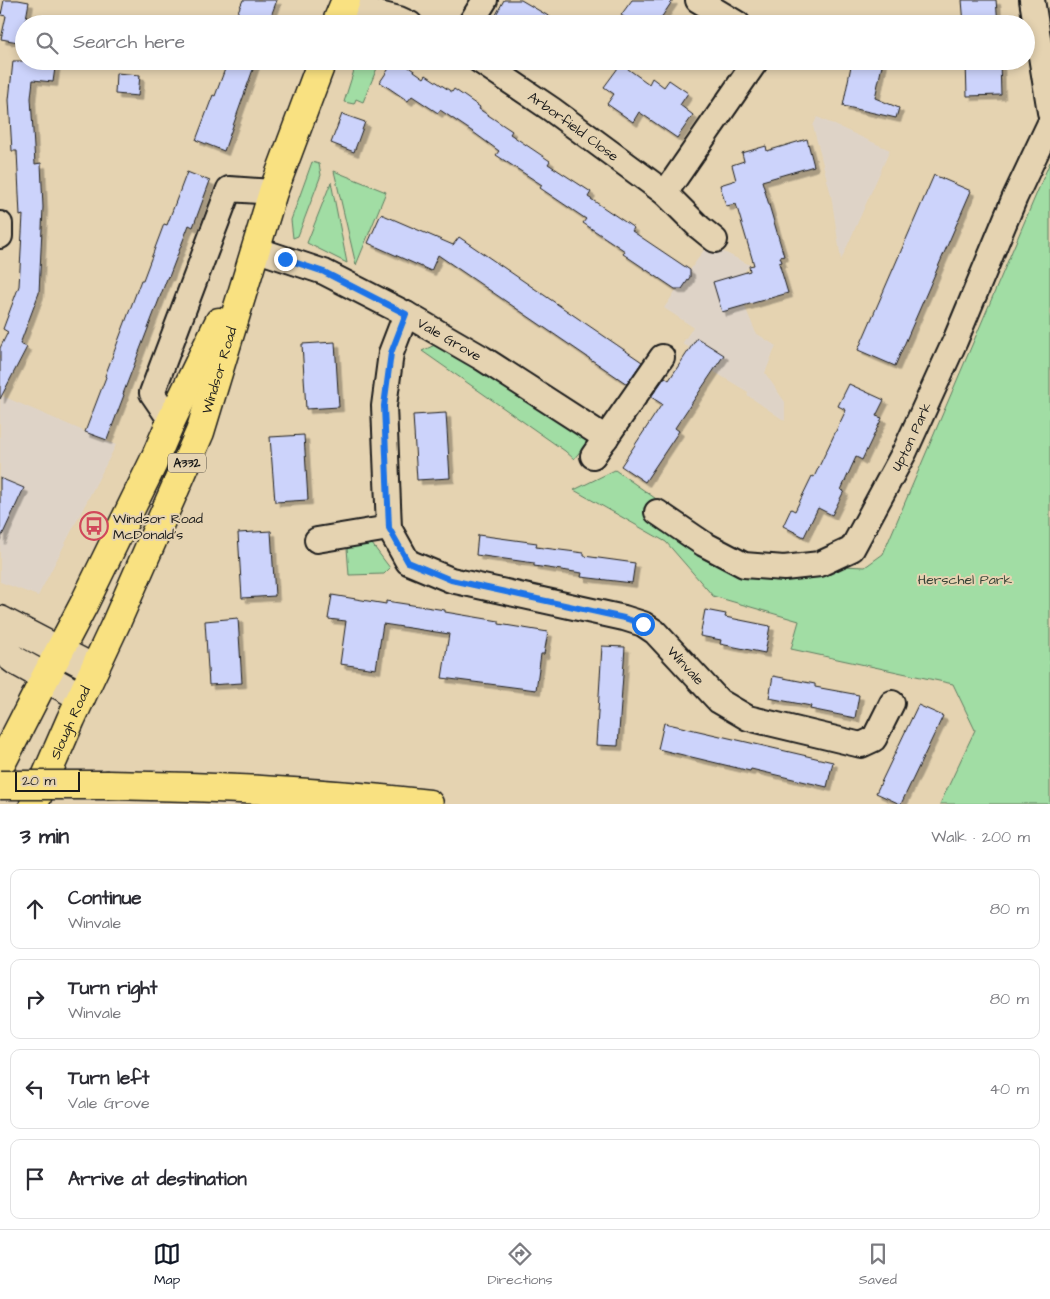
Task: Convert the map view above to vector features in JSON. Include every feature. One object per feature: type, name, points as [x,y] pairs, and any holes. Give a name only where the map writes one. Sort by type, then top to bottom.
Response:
[{"type":"main road","name":"Windsor Road","points":[[94,669],[200,432],[273,192],[319,70]]},
{"type":"main road","name":"A332","points":[[0,766],[84,604],[255,249]]},
{"type":"main road","points":[[0,620],[94,669]]},
{"type":"main road","points":[[0,649],[16,661],[81,697]]},
{"type":"main road","name":"Slough Road","points":[[34,804],[94,669]]},
{"type":"main road","points":[[0,785],[208,787],[315,792],[429,804]]},
{"type":"street","points":[[476,15],[485,0]]},
{"type":"street","points":[[698,0],[723,15]]},
{"type":"street","points":[[1032,0],[1034,15]]},
{"type":"street","points":[[342,10],[374,15]]},
{"type":"street","points":[[1035,19],[1050,112]]},
{"type":"street","name":"Arborfield Close","points":[[493,70],[551,109],[665,193],[715,240]]},
{"type":"street","points":[[665,193],[750,70]]},
{"type":"street","name":"Upton Park","points":[[657,512],[704,544],[744,565],[784,568],[820,564],[852,549],[905,451],[955,341],[1015,197],[1050,123]]},
{"type":"street","points":[[171,421],[152,393],[229,189],[273,192]]},
{"type":"street","points":[[0,224],[0,236]]},
{"type":"street","name":"Vale Grove","points":[[255,249],[324,272],[406,314],[482,358],[600,447],[662,357]]},
{"type":"street","name":"Winvale","points":[[406,314],[391,353],[384,406],[389,528],[408,562],[451,580],[624,618],[643,624],[655,632],[719,701],[748,718],[861,745],[874,739],[892,703]]},
{"type":"street","points":[[317,540],[389,528]]},
{"type":"shaded area","points":[[817,117],[890,150],[841,260],[831,195],[813,126]]},
{"type":"shaded area","points":[[708,244],[750,265],[735,283],[756,333],[776,346],[765,373],[785,402],[785,421],[747,395],[748,392],[686,355],[689,347],[682,344],[693,327],[664,308]]},
{"type":"shaded area","points":[[0,395],[116,445],[38,596],[0,582]]},
{"type":"green space","points":[[354,70],[376,70],[363,102],[356,99],[354,104],[344,102]]},
{"type":"green space","points":[[312,162],[319,164],[321,175],[298,236],[293,238],[291,220]]},
{"type":"green space","name":"Herschel Park","points":[[1050,162],[1050,804],[940,804],[975,730],[953,684],[791,649],[799,621],[713,596],[666,542],[574,490],[615,470],[746,562],[865,567],[883,554]]},
{"type":"green space","points":[[334,171],[386,192],[356,265]]},
{"type":"green space","points":[[331,182],[347,263],[307,243]]},
{"type":"green space","points":[[439,343],[589,440],[574,459],[422,351]]},
{"type":"green space","points":[[372,544],[390,568],[384,574],[349,575],[347,548]]},
{"type":"building","points":[[4,0],[29,2],[27,15],[15,15],[15,41],[1,39],[6,16],[1,15]]},
{"type":"building","points":[[243,0],[277,0],[271,15],[236,15]]},
{"type":"building","points":[[504,0],[521,0],[547,15],[496,15]]},
{"type":"building","points":[[632,0],[673,0],[663,15],[621,15]]},
{"type":"building","points":[[962,0],[996,0],[997,15],[963,15]]},
{"type":"building","points":[[13,61],[15,61],[15,70],[55,70],[53,82],[33,80],[31,98],[35,164],[41,163],[43,207],[39,293],[20,344],[27,347],[0,399],[0,348],[8,332],[3,329],[19,286],[23,215],[20,216],[17,151],[12,151],[9,100]]},
{"type":"building","points":[[225,70],[253,70],[224,151],[196,140],[213,95],[215,96]]},
{"type":"building","points":[[388,70],[413,70],[424,78],[426,75],[452,92],[454,89],[480,107],[479,109],[512,131],[510,134],[550,161],[548,164],[591,192],[588,197],[634,228],[632,231],[690,270],[690,277],[682,289],[675,289],[623,254],[625,251],[583,223],[586,219],[540,188],[542,185],[496,155],[499,151],[473,132],[440,110],[438,113],[412,96],[408,101],[380,82]]},
{"type":"building","points":[[617,70],[629,70],[649,84],[652,78],[664,87],[669,80],[688,93],[680,105],[693,115],[677,138],[639,112],[633,122],[607,104],[614,94],[604,87]]},
{"type":"building","points":[[850,70],[881,70],[875,98],[899,108],[896,118],[843,106]]},
{"type":"building","points":[[966,70],[1000,70],[1001,95],[967,96]]},
{"type":"building","points":[[116,73],[140,75],[138,96],[115,94]]},
{"type":"building","points":[[342,114],[365,122],[354,152],[331,143]]},
{"type":"building","points":[[807,139],[814,166],[762,181],[784,256],[780,257],[782,262],[779,263],[788,293],[722,312],[713,282],[750,271],[749,266],[754,265],[736,204],[726,206],[720,185],[736,180],[732,165],[744,161],[742,153],[766,146],[767,151]]},
{"type":"building","points":[[187,172],[210,181],[193,227],[189,225],[168,276],[107,440],[85,432],[141,280],[143,280],[164,224],[167,225]]},
{"type":"building","points":[[934,175],[971,191],[895,366],[858,350]]},
{"type":"building","points":[[381,214],[453,245],[459,237],[642,362],[627,384],[438,255],[431,271],[368,243]]},
{"type":"building","points":[[697,338],[724,355],[675,428],[679,431],[645,482],[621,466],[662,404],[651,397],[665,377],[669,380]]},
{"type":"building","points":[[335,342],[339,407],[306,409],[302,344]]},
{"type":"building","points":[[849,384],[884,400],[876,416],[882,418],[862,460],[856,457],[841,490],[844,491],[832,515],[818,508],[804,537],[783,526],[791,509],[795,511],[812,476],[814,477],[846,410],[838,406]]},
{"type":"building","points":[[446,413],[450,478],[417,480],[413,415]]},
{"type":"building","points":[[304,435],[308,500],[275,502],[270,437]]},
{"type":"building","points":[[0,478],[24,488],[0,540]]},
{"type":"building","points":[[271,531],[275,596],[242,598],[238,533]]},
{"type":"building","points":[[478,535],[537,543],[536,547],[584,553],[584,556],[635,563],[632,583],[581,577],[582,573],[534,566],[534,563],[476,555]]},
{"type":"building","points":[[332,595],[386,604],[386,601],[445,610],[445,612],[499,621],[499,624],[548,632],[544,654],[541,654],[536,690],[442,678],[449,634],[383,624],[376,669],[340,664],[346,621],[328,619]]},
{"type":"building","points":[[705,610],[726,614],[725,617],[770,626],[765,653],[720,644],[721,640],[700,636]]},
{"type":"building","points":[[238,618],[242,683],[209,685],[205,621]]},
{"type":"building","points":[[602,646],[625,647],[618,746],[596,745]]},
{"type":"building","points":[[773,676],[815,684],[815,687],[859,695],[855,718],[810,709],[811,706],[769,698]]},
{"type":"building","points":[[918,705],[943,716],[900,804],[876,793]]},
{"type":"building","points":[[664,723],[833,762],[827,787],[658,749]]},
{"type":"place","name":"Windsor Road McDonald's","points":[[94,526]]},
{"type":"route","points":[[285,259],[324,272],[406,314],[391,353],[384,406],[389,528],[408,562],[451,580],[624,618],[643,624]]}]
